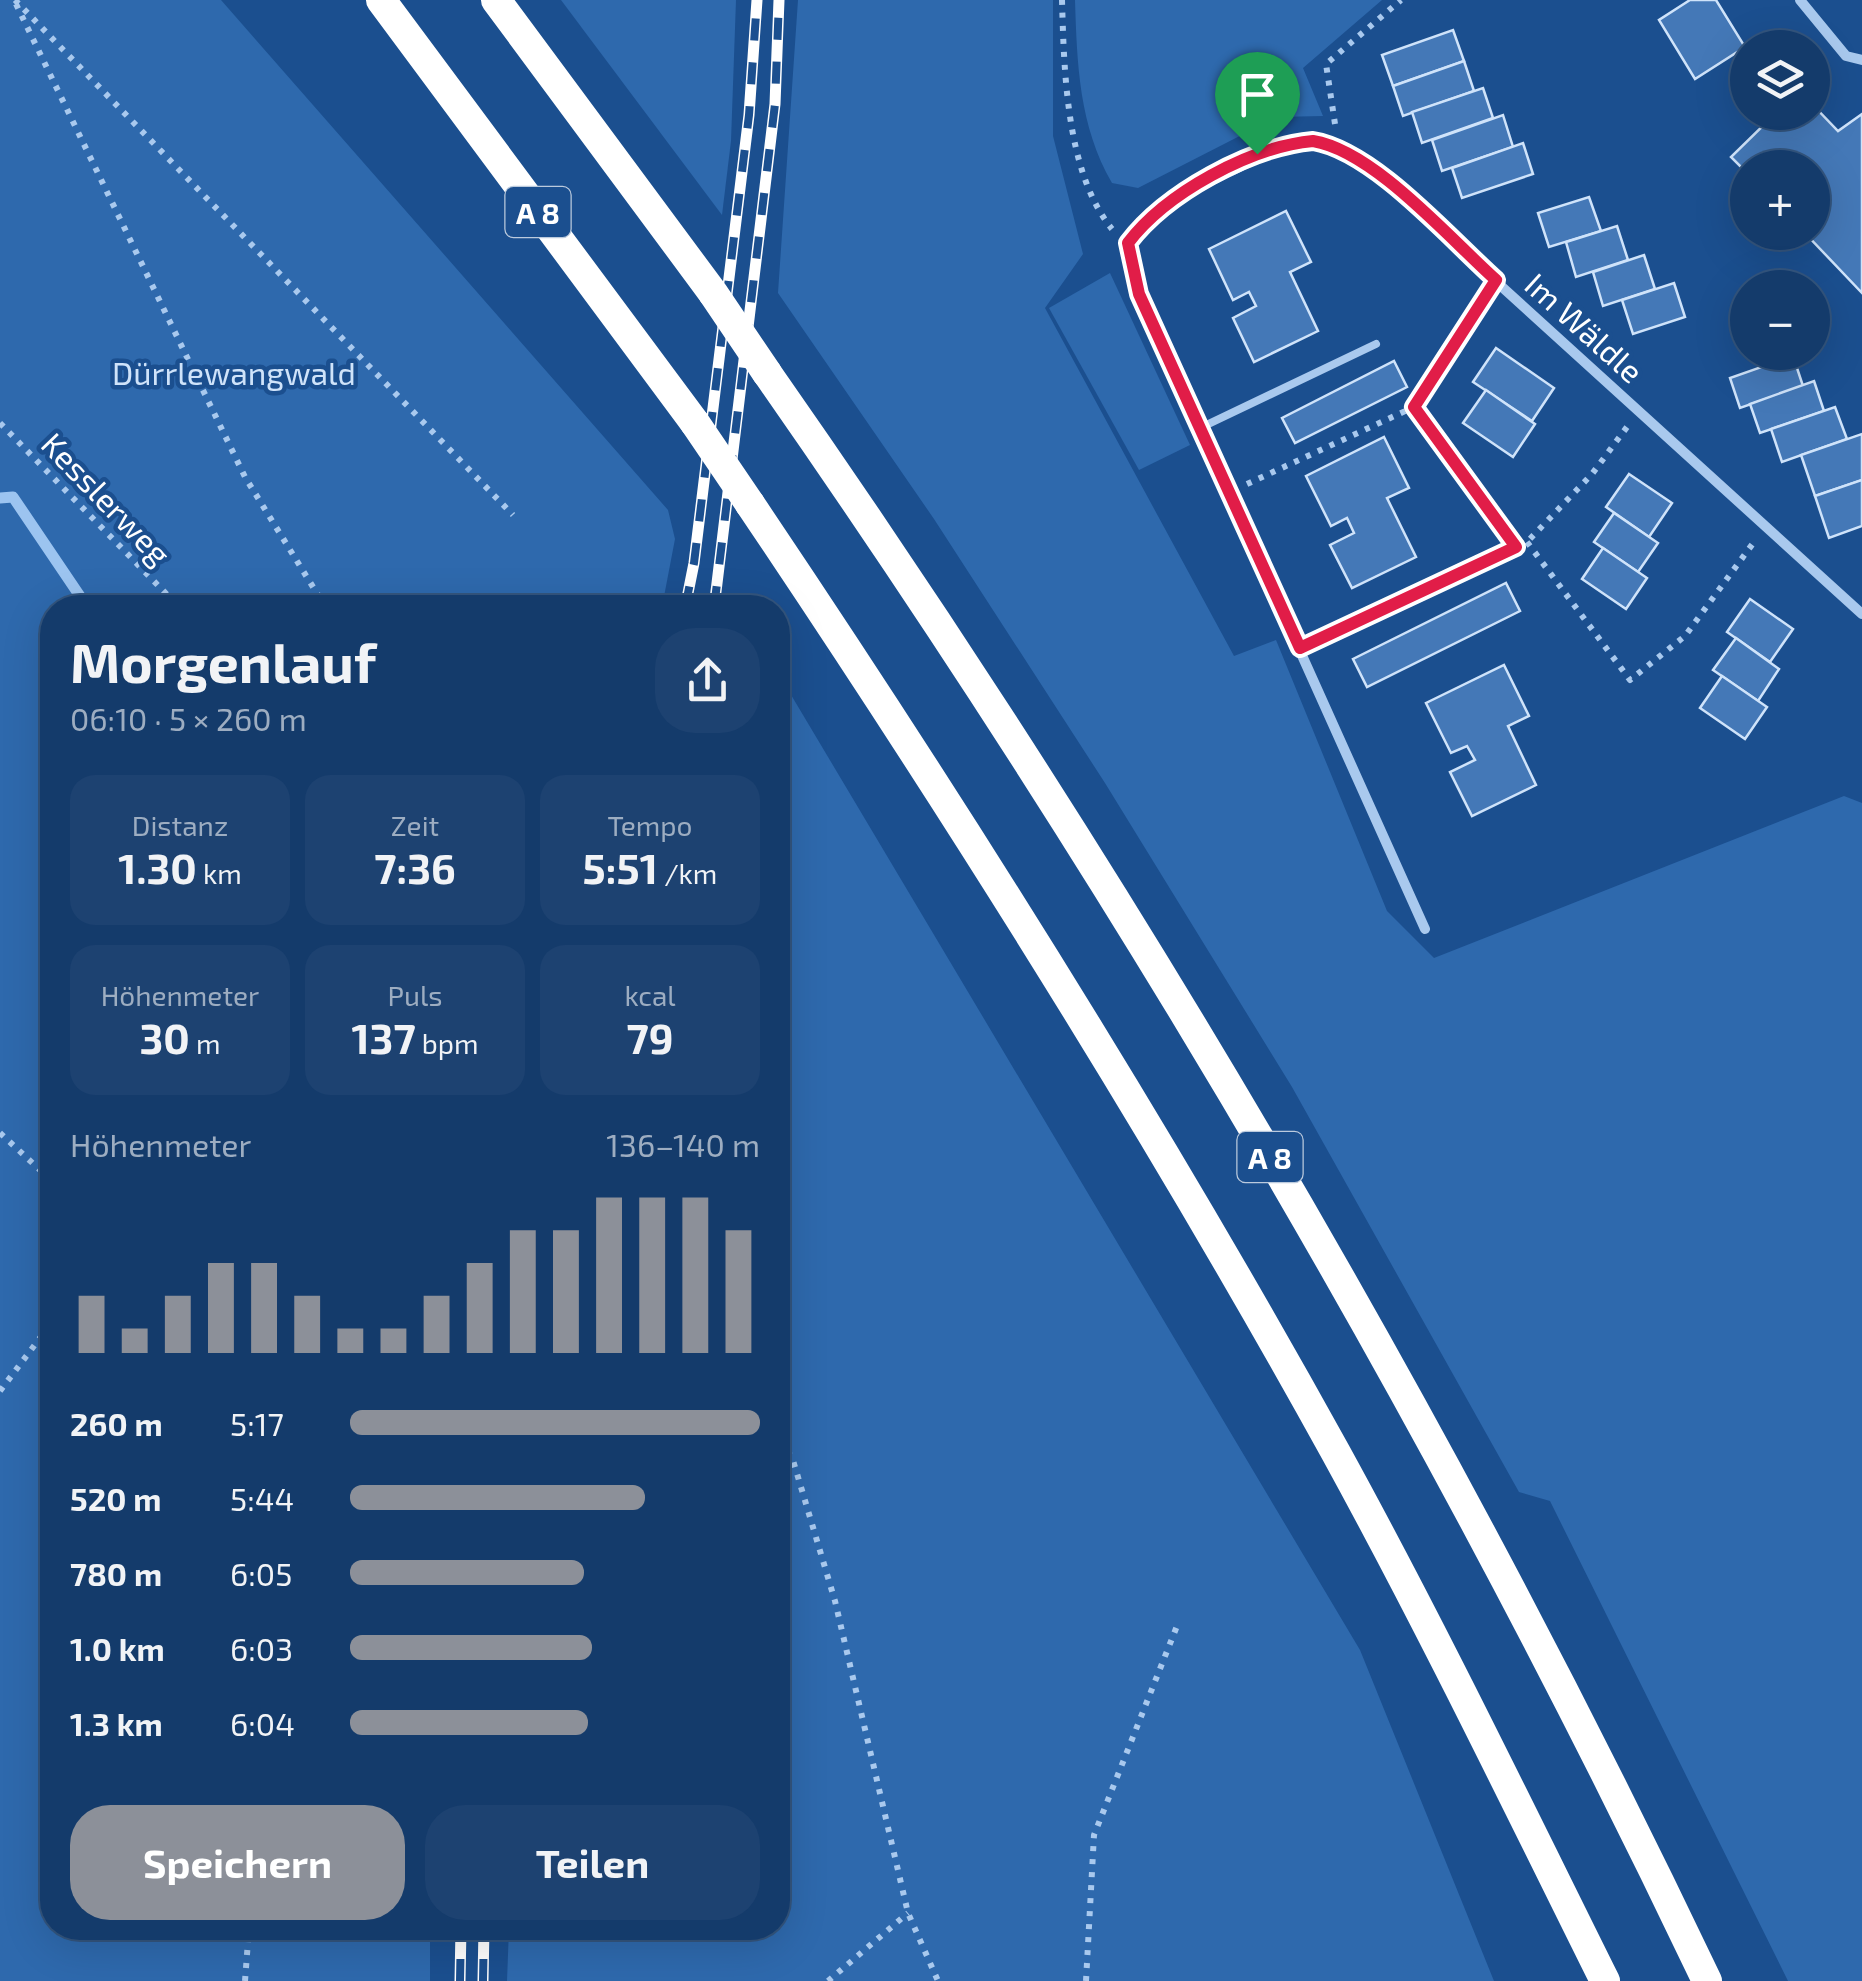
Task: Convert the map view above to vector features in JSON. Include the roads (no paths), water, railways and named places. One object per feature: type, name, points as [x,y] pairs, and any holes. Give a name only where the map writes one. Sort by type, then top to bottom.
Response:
[{"type":"highway","name":"A 8","points":[[381,0],[695,423],[918,754],[1168,1159],[1336,1454],[1605,1981]]},
{"type":"highway","name":"A 8","points":[[496,0],[713,292],[926,599],[1239,1102],[1420,1420],[1707,1981]]},
{"type":"street","points":[[1800,0],[1846,56],[1862,60]]},
{"type":"street","name":"Im Wäldle","points":[[1200,428],[1139,294],[1128,243],[1160,205],[1257,154],[1287,144],[1338,145],[1382,178],[1496,280],[1862,614]]},
{"type":"street","points":[[1200,428],[1425,929]]},
{"type":"lane","points":[[1200,428],[1376,344]]},
{"type":"waterway","points":[[0,498],[13,497],[79,595]]},
{"type":"railway","points":[[688,595],[749,115],[757,0]]},
{"type":"railway","points":[[716,595],[775,104],[779,0]]},
{"type":"railway","points":[[460,1981],[461,1940]]},
{"type":"railway","points":[[483,1981],[484,1940]]},
{"type":"park label","name":"Dürrlewangwald","points":[[234,372]]}]
